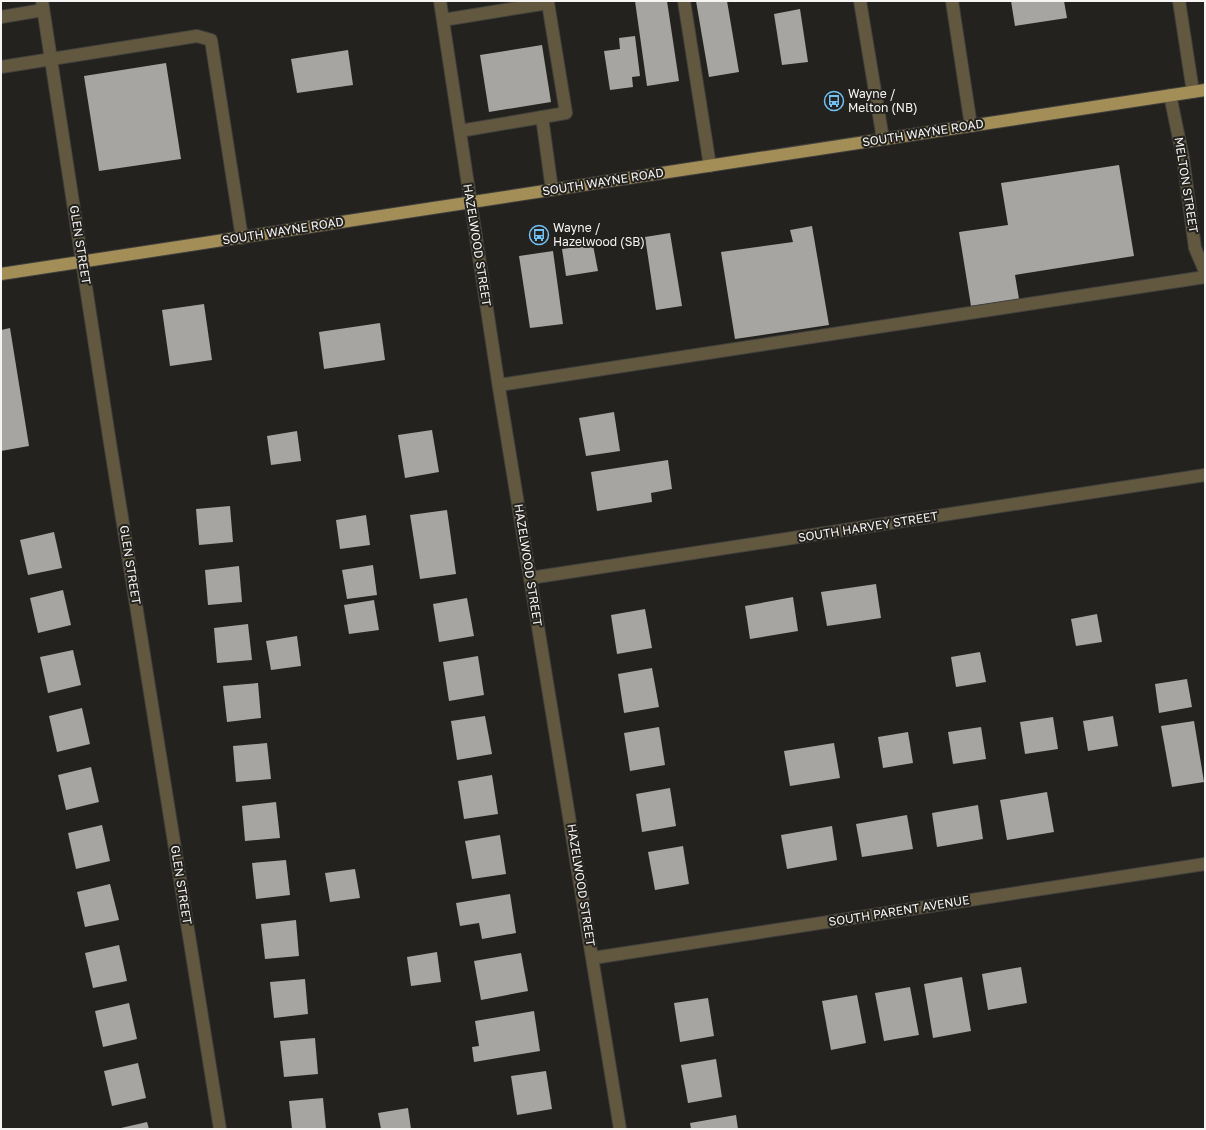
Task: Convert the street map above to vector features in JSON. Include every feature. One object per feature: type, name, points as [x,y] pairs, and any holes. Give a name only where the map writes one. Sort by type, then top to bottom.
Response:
[{"type":"main road","name":"SOUTH WAYNE ROAD","points":[[1,274],[1205,90]]},
{"type":"street","name":"HAZELWOOD STREET","points":[[440,1],[499,385],[620,1129]]},
{"type":"street","points":[[684,1],[710,166]]},
{"type":"street","points":[[860,1],[883,139]]},
{"type":"street","points":[[952,1],[971,126]]},
{"type":"street","points":[[1179,1],[1193,92]]},
{"type":"street","points":[[443,20],[548,4],[566,113],[460,131]]},
{"type":"street","points":[[1,17],[43,6]]},
{"type":"street","name":"GLEN STREET","points":[[43,6],[111,451],[220,1129]]},
{"type":"street","points":[[1,67],[198,36],[211,40],[242,238]]},
{"type":"street","name":"MELTON STREET","points":[[1170,95],[1183,158],[1195,248],[1205,273]]},
{"type":"street","points":[[542,117],[552,190]]},
{"type":"street","points":[[499,385],[1205,277]]},
{"type":"street","name":"SOUTH HARVEY STREET","points":[[530,578],[1205,475]]},
{"type":"street","name":"SOUTH PARENT AVENUE","points":[[593,958],[1205,864]]},
{"type":"building","points":[[635,1],[667,1],[679,81],[647,86]]},
{"type":"building","points":[[696,1],[727,1],[739,72],[709,77]]},
{"type":"building","points":[[1011,1],[1064,1],[1067,18],[1015,26]]},
{"type":"building","points":[[800,9],[808,62],[782,65],[774,14]]},
{"type":"building","points":[[635,36],[640,76],[632,77],[633,87],[610,90],[604,51],[620,49],[619,38]]},
{"type":"building","points":[[542,45],[551,102],[489,112],[480,55]]},
{"type":"building","points":[[348,50],[353,85],[297,93],[291,59]]},
{"type":"building","points":[[166,63],[181,159],[99,171],[84,76]]},
{"type":"building","points":[[1119,165],[1134,256],[1015,275],[1019,299],[971,306],[959,232],[1008,225],[1001,183]]},
{"type":"building","points":[[812,226],[829,325],[735,339],[721,252],[793,242],[790,230]]},
{"type":"building","points":[[670,233],[682,306],[656,310],[645,237]]},
{"type":"building","points":[[593,245],[598,271],[566,276],[562,249]]},
{"type":"building","points":[[553,251],[563,324],[530,328],[519,256]]},
{"type":"building","points":[[204,304],[212,360],[170,366],[162,310]]},
{"type":"building","points":[[380,323],[385,360],[324,369],[319,332]]},
{"type":"building","points":[[10,328],[29,446],[1,451],[1,330]]},
{"type":"building","points":[[614,412],[620,451],[586,456],[579,418]]},
{"type":"building","points":[[432,430],[439,472],[405,478],[398,435]]},
{"type":"building","points":[[297,431],[301,461],[271,465],[267,436]]},
{"type":"building","points":[[668,460],[672,489],[651,493],[652,502],[597,511],[591,472]]},
{"type":"building","points":[[230,506],[233,542],[199,545],[196,509]]},
{"type":"building","points":[[447,510],[456,574],[420,579],[410,515]]},
{"type":"building","points":[[366,515],[370,545],[340,549],[336,520]]},
{"type":"building","points":[[54,532],[62,568],[28,575],[20,540]]},
{"type":"building","points":[[373,565],[377,595],[347,599],[342,570]]},
{"type":"building","points":[[239,566],[242,602],[208,605],[205,570]]},
{"type":"building","points":[[876,584],[881,618],[827,626],[821,592]]},
{"type":"building","points":[[63,590],[71,625],[38,633],[30,598]]},
{"type":"building","points":[[793,597],[798,631],[750,639],[745,606]]},
{"type":"building","points":[[467,598],[474,636],[439,642],[433,604]]},
{"type":"building","points":[[374,600],[379,630],[349,634],[344,605]]},
{"type":"building","points":[[645,609],[652,648],[617,654],[611,615]]},
{"type":"building","points":[[1097,614],[1102,642],[1076,646],[1071,619]]},
{"type":"building","points":[[248,624],[252,660],[217,663],[214,628]]},
{"type":"building","points":[[297,636],[301,666],[271,670],[266,641]]},
{"type":"building","points":[[73,650],[81,685],[48,693],[40,657]]},
{"type":"building","points":[[980,652],[986,682],[956,687],[951,657]]},
{"type":"building","points":[[478,656],[484,695],[449,701],[443,662]]},
{"type":"building","points":[[652,668],[659,707],[624,713],[618,674]]},
{"type":"building","points":[[1187,679],[1192,707],[1159,713],[1155,684]]},
{"type":"building","points":[[258,683],[261,718],[227,722],[223,686]]},
{"type":"building","points":[[82,708],[90,744],[57,752],[49,716]]},
{"type":"building","points":[[485,716],[492,754],[457,760],[451,721]]},
{"type":"building","points":[[1113,716],[1118,746],[1088,751],[1083,721]]},
{"type":"building","points":[[1053,717],[1058,749],[1025,754],[1020,722]]},
{"type":"building","points":[[1194,721],[1204,782],[1172,787],[1161,726]]},
{"type":"building","points":[[659,727],[665,765],[630,771],[624,733]]},
{"type":"building","points":[[981,727],[986,759],[953,764],[948,732]]},
{"type":"building","points":[[908,732],[913,763],[883,768],[878,737]]},
{"type":"building","points":[[267,743],[271,779],[236,782],[233,746]]},
{"type":"building","points":[[834,743],[840,778],[790,786],[784,751]]},
{"type":"building","points":[[91,767],[99,802],[66,810],[58,775]]},
{"type":"building","points":[[492,775],[498,814],[464,819],[458,781]]},
{"type":"building","points":[[670,788],[676,826],[642,832],[636,794]]},
{"type":"building","points":[[1047,792],[1054,832],[1007,840],[1000,800]]},
{"type":"building","points":[[276,802],[280,838],[245,841],[242,806]]},
{"type":"building","points":[[978,805],[983,839],[937,847],[932,813]]},
{"type":"building","points":[[907,815],[913,849],[862,857],[856,824]]},
{"type":"building","points":[[102,825],[110,861],[76,869],[68,833]]},
{"type":"building","points":[[832,826],[837,860],[787,869],[781,835]]},
{"type":"building","points":[[500,835],[506,874],[472,879],[465,841]]},
{"type":"building","points":[[683,846],[689,884],[655,890],[648,852]]},
{"type":"building","points":[[286,860],[290,895],[256,899],[252,863]]},
{"type":"building","points":[[355,869],[360,898],[330,902],[325,873]]},
{"type":"building","points":[[110,884],[119,920],[85,927],[77,892]]},
{"type":"building","points":[[510,894],[516,933],[482,939],[479,923],[460,926],[456,903]]},
{"type":"building","points":[[296,920],[299,956],[265,959],[261,924]]},
{"type":"building","points":[[119,945],[127,981],[93,988],[85,953]]},
{"type":"building","points":[[437,952],[441,982],[411,986],[407,957]]},
{"type":"building","points":[[521,953],[528,991],[481,1000],[474,961]]},
{"type":"building","points":[[1021,967],[1027,1003],[988,1010],[982,974]]},
{"type":"building","points":[[962,977],[971,1031],[933,1038],[924,984]]},
{"type":"building","points":[[305,979],[308,1014],[274,1018],[270,982]]},
{"type":"building","points":[[910,987],[919,1035],[884,1041],[875,993]]},
{"type":"building","points":[[857,995],[866,1043],[831,1050],[822,1001]]},
{"type":"building","points":[[708,998],[714,1036],[680,1042],[674,1003]]},
{"type":"building","points":[[129,1003],[137,1039],[103,1047],[95,1011]]},
{"type":"building","points":[[534,1011],[540,1051],[474,1062],[472,1047],[479,1046],[475,1021]]},
{"type":"building","points":[[315,1038],[318,1074],[284,1077],[280,1041]]},
{"type":"building","points":[[716,1059],[722,1097],[688,1103],[681,1065]]},
{"type":"building","points":[[138,1063],[146,1098],[112,1106],[104,1071]]},
{"type":"building","points":[[546,1071],[552,1109],[517,1115],[511,1076]]},
{"type":"building","points":[[323,1098],[326,1129],[292,1129],[289,1101]]},
{"type":"building","points":[[408,1108],[411,1129],[381,1129],[378,1113]]},
{"type":"building","points":[[736,1115],[738,1129],[691,1129],[690,1123]]},
{"type":"building","points":[[147,1122],[149,1129],[121,1129],[121,1128]]},
{"type":"place","name":"Wayne / Melton (NB)","points":[[834,101]]},
{"type":"place","name":"Wayne / Hazelwood (SB)","points":[[539,235]]}]
